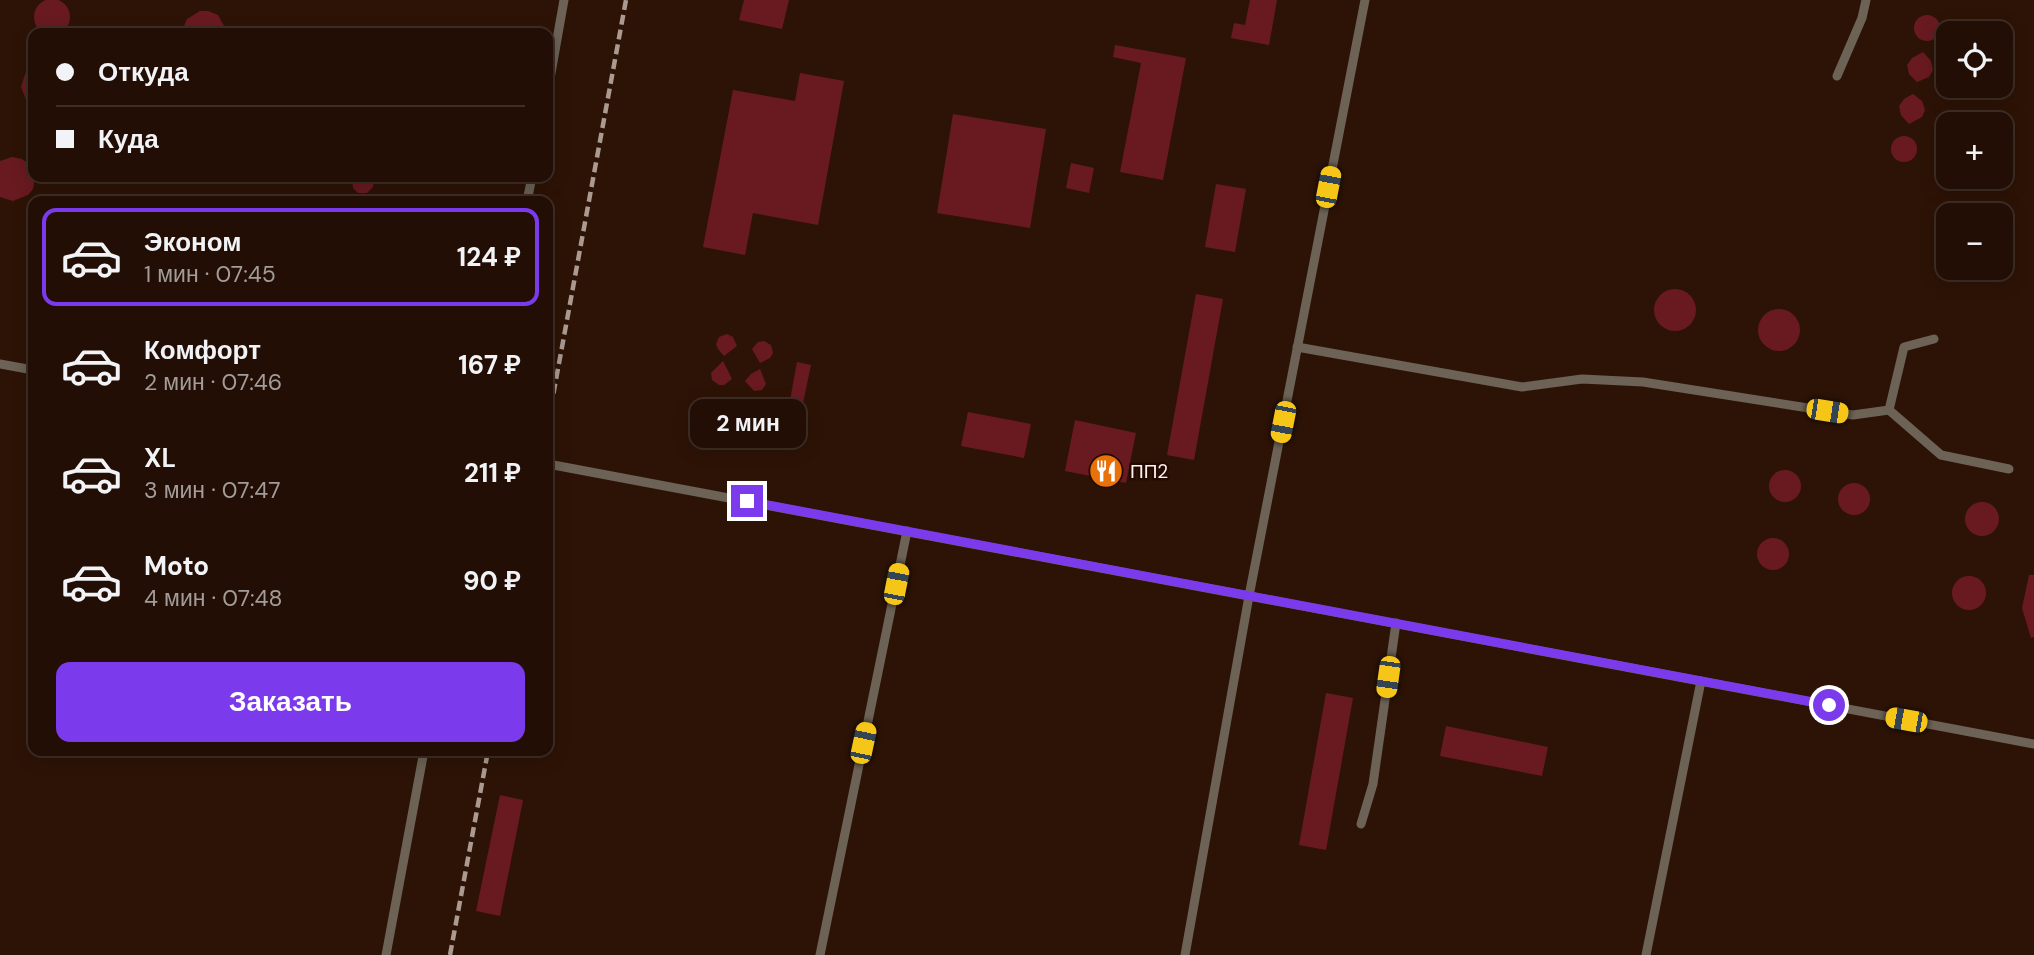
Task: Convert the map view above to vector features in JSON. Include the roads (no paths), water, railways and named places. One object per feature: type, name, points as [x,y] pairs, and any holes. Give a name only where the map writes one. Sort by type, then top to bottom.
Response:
[{"type":"lane","points":[[553,62],[564,0]]},
{"type":"lane","points":[[1185,955],[1249,596],[1365,0]]},
{"type":"lane","points":[[1837,76],[1862,18],[1866,0]]},
{"type":"lane","points":[[1889,410],[1905,347],[1934,339]]},
{"type":"lane","points":[[1297,347],[1522,387],[1582,379],[1643,382],[1853,415],[1889,410],[1941,455],[2009,469]]},
{"type":"lane","points":[[0,364],[28,369]]},
{"type":"lane","points":[[553,465],[2034,744]]},
{"type":"lane","points":[[820,955],[906,531]]},
{"type":"lane","points":[[1362,824],[1373,784],[1396,623]]},
{"type":"lane","points":[[1647,955],[1701,681]]},
{"type":"lane","points":[[386,955],[423,756]]},
{"type":"railway","points":[[553,396],[626,0]]},
{"type":"railway","points":[[450,955],[487,756]]},
{"type":"place","name":"ПП2","points":[[1106,471]]}]
